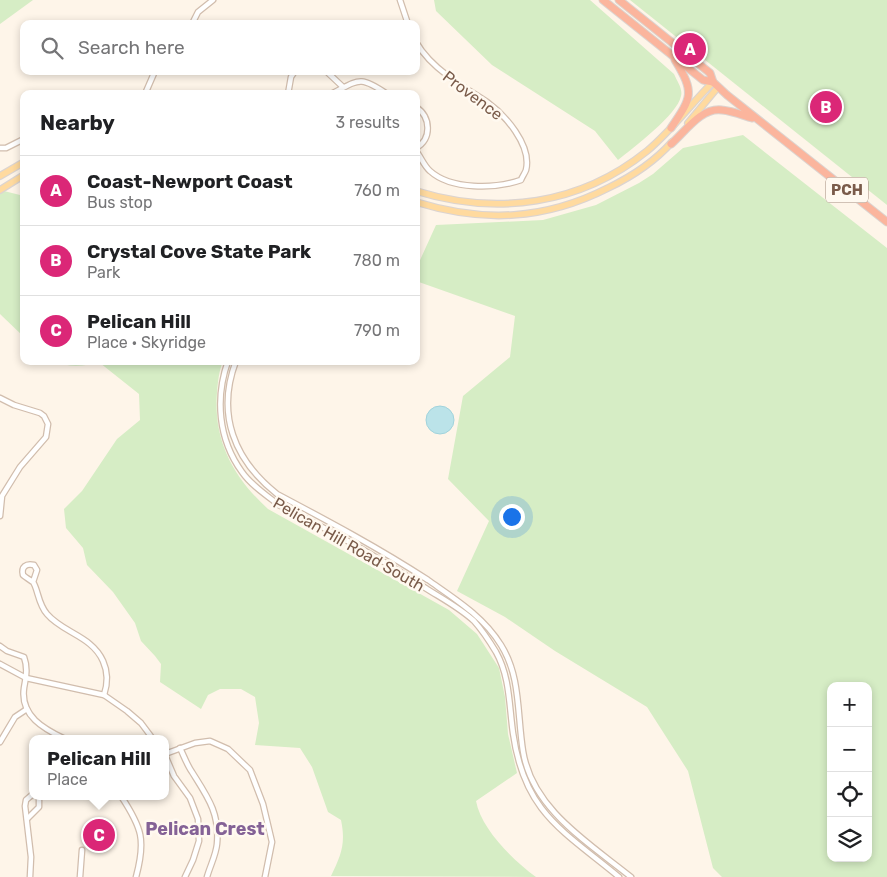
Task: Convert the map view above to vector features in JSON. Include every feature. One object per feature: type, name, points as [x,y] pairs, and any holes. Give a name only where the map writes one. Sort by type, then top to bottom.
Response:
[{"type":"highway","points":[[603,0],[703,80],[716,85]]},
{"type":"highway","points":[[619,0],[710,73],[716,85]]},
{"type":"highway","points":[[671,128],[688,103],[689,94],[685,77],[672,55]]},
{"type":"highway","name":"PCH","points":[[716,85],[887,222]]},
{"type":"highway","points":[[671,144],[710,110],[724,110],[758,120]]},
{"type":"main road","points":[[420,192],[451,200],[481,204],[511,204],[547,199],[572,192],[610,175],[642,154],[716,85]]},
{"type":"main road","points":[[420,203],[449,211],[484,216],[512,216],[546,211],[590,197],[619,183],[652,161],[671,144],[716,85]]},
{"type":"main road","points":[[0,176],[20,164]]},
{"type":"main road","points":[[0,190],[20,178]]},
{"type":"street","points":[[194,20],[198,12],[213,0]]},
{"type":"street","points":[[400,0],[407,20]]},
{"type":"street","name":"Provence","points":[[420,48],[429,60],[446,76],[487,102],[505,117],[522,143],[526,158],[526,170],[521,180],[510,184],[467,186],[445,181],[428,170],[420,157]]},
{"type":"street","points":[[148,90],[154,75]]},
{"type":"street","points":[[289,90],[292,75]]},
{"type":"street","points":[[330,75],[343,87]]},
{"type":"street","points":[[338,90],[356,82],[370,84],[380,90]]},
{"type":"street","points":[[420,109],[426,119],[428,130],[420,145]]},
{"type":"street","points":[[0,148],[6,148],[20,141]]},
{"type":"street","name":"Pelican Hill Road South","points":[[227,365],[220,399],[221,422],[225,440],[242,472],[260,492],[279,505],[402,572],[474,622],[496,652],[506,676],[517,759],[533,796],[545,814],[561,831],[619,877]]},
{"type":"street","name":"Pelican Hill Road South","points":[[234,365],[227,397],[229,417],[232,433],[246,463],[261,482],[277,494],[403,564],[437,586],[489,627],[501,645],[512,668],[518,694],[524,753],[532,777],[546,802],[562,821],[631,877]]},
{"type":"street","points":[[0,398],[40,413],[48,424],[46,436],[20,467],[2,496],[0,516]]},
{"type":"street","points":[[33,582],[39,601],[46,614],[92,644],[101,657],[105,665],[107,680],[104,695]]},
{"type":"street","name":"Pelican Hill Road South","points":[[433,592],[437,586]]},
{"type":"street","points":[[474,622],[478,617]]},
{"type":"street","points":[[0,646],[7,652],[24,657],[28,666],[23,696],[27,709],[39,725],[58,735]]},
{"type":"street","points":[[0,664],[26,678],[104,695],[127,710],[141,723],[149,735]]},
{"type":"street","points":[[0,742],[16,717],[27,709]]},
{"type":"street","points":[[169,752],[195,743],[210,741],[228,749],[250,770],[263,804],[272,842],[265,877]]},
{"type":"street","points":[[180,748],[191,771],[202,785],[211,802],[217,822],[217,844],[207,877]]},
{"type":"street","points":[[169,764],[174,776],[190,798],[198,819],[199,841],[194,860],[185,877]]},
{"type":"street","points":[[522,771],[529,769]]},
{"type":"street","points":[[525,780],[532,777]]},
{"type":"street","points":[[29,797],[26,800],[25,806],[31,857],[30,877]]},
{"type":"street","points":[[27,819],[39,807],[39,800]]},
{"type":"street","points":[[124,800],[136,820],[142,841],[142,851],[136,877]]},
{"type":"street","points":[[80,877],[82,850]]},
{"type":"street","points":[[611,871],[616,865]]},
{"type":"green space","points":[[0,0],[33,0],[0,24]]},
{"type":"green space","points":[[434,0],[590,0],[674,74],[681,91],[681,96],[672,112],[664,121],[618,160],[595,131],[492,65],[436,11]]},
{"type":"green space","points":[[630,0],[887,0],[887,205]]},
{"type":"green space","points":[[743,135],[887,248],[887,877],[722,877],[713,868],[688,771],[647,707],[555,651],[505,617],[457,591],[489,521],[448,479],[463,396],[510,357],[515,316],[420,282],[420,260],[436,225],[543,220],[596,205],[653,174],[683,148]]},
{"type":"green space","points":[[0,190],[20,195],[20,333],[0,314]]},
{"type":"green space","points":[[103,365],[222,365],[217,392],[217,409],[218,426],[222,442],[235,471],[256,497],[268,509],[449,610],[477,634],[499,668],[505,697],[508,734],[517,773],[476,801],[479,812],[491,833],[508,853],[536,877],[331,876],[342,849],[341,820],[328,812],[312,767],[300,748],[255,745],[259,723],[255,697],[241,689],[220,689],[208,695],[201,709],[160,682],[161,664],[141,641],[135,623],[113,592],[87,565],[83,548],[66,528],[64,509],[82,491],[117,439],[140,420],[139,394]]},
{"type":"water","points":[[440,406],[450,410],[454,420],[450,430],[440,434],[430,430],[426,420],[430,410]]},
{"type":"place","name":"Coast-Newport Coast","points":[[690,49]]},
{"type":"place","name":"Crystal Cove State Park","points":[[826,107]]},
{"type":"place","name":"Pelican Hill","points":[[99,835]]},
{"type":"district","name":"Pelican Crest","points":[[205,829]]}]
